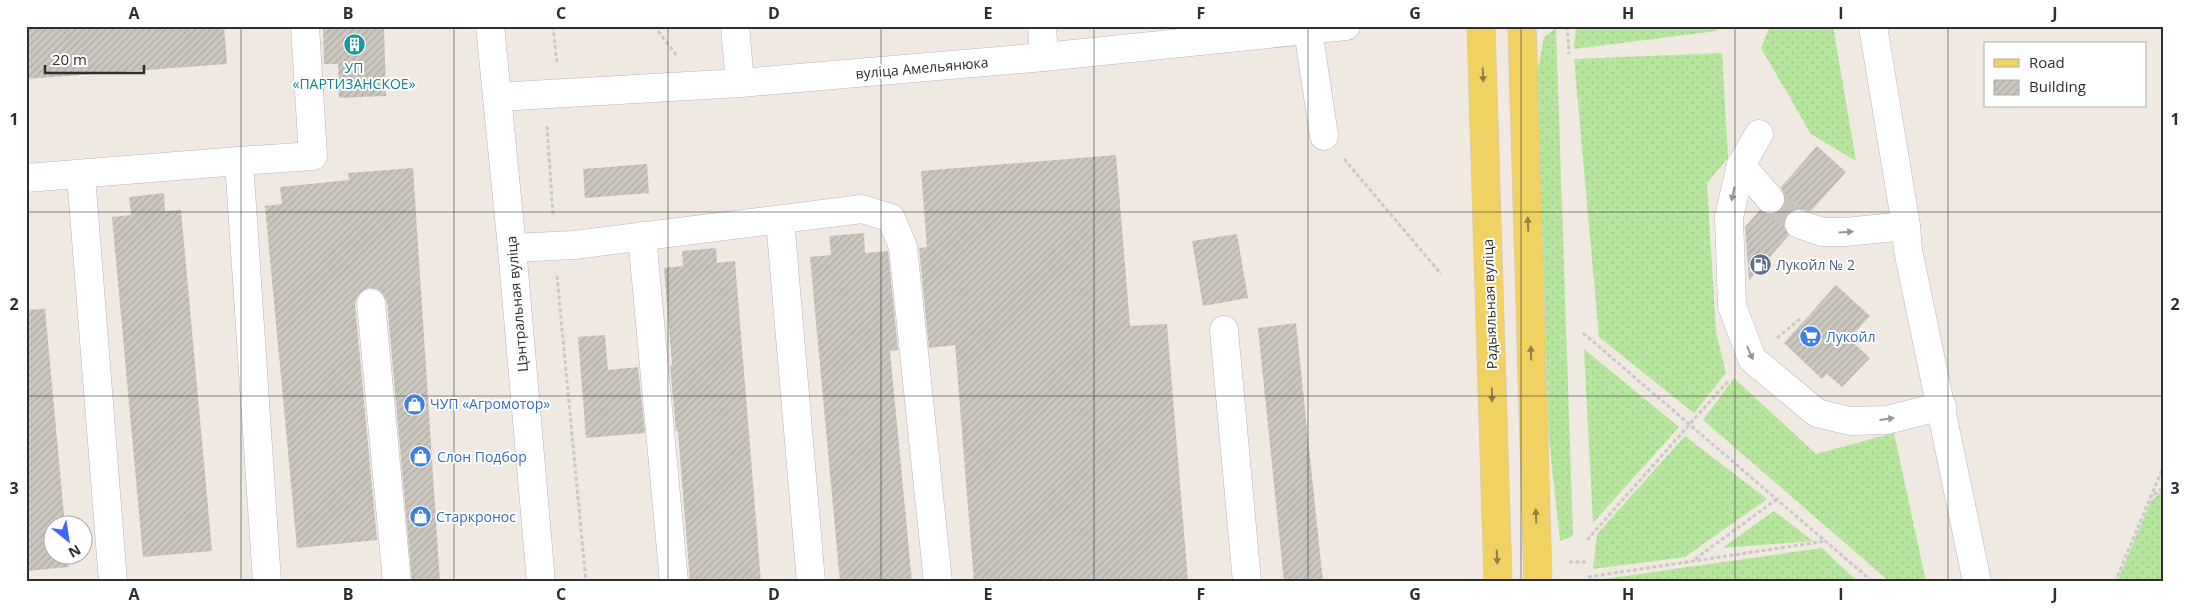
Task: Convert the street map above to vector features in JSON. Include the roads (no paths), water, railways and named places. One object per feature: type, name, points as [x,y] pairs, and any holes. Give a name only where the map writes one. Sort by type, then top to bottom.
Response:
[{"type":"main road","name":"Радыяльная вуліца","points":[[1481,26],[1498,582]]},
{"type":"main road","points":[[1522,26],[1538,582]]},
{"type":"street","points":[[26,178],[313,156],[305,26]]},
{"type":"street","name":"Цэнтральная вуліца","points":[[490,26],[512,248],[541,582]]},
{"type":"street","points":[[735,26],[740,84]]},
{"type":"street","points":[[1042,26],[1044,57]]},
{"type":"street","name":"вуліца Амельянюка","points":[[497,97],[740,84],[1044,57],[1346,26]]},
{"type":"street","points":[[1872,26],[1906,226],[1908,250],[1942,406],[1977,582]]},
{"type":"street","points":[[1308,30],[1324,136]]},
{"type":"street","points":[[1758,134],[1741,166],[1729,217],[1728,248],[1732,306],[1752,359],[1817,413],[1850,421],[1887,420],[1942,406]]},
{"type":"street","points":[[239,161],[267,582]]},
{"type":"street","points":[[1741,166],[1770,199]]},
{"type":"street","points":[[81,175],[113,582]]},
{"type":"street","points":[[512,248],[555,246],[862,209],[891,218],[903,246],[938,582]]},
{"type":"street","points":[[780,220],[811,582]]},
{"type":"street","points":[[1799,224],[1822,232],[1845,232],[1906,226]]},
{"type":"street","points":[[642,236],[674,582]]},
{"type":"street","points":[[371,303],[397,582]]},
{"type":"street","points":[[1224,330],[1247,582]]},
{"type":"tunnel","points":[[1770,199],[1799,224]]},
{"type":"place","name":"УП «ПАРТИЗАНСКОЕ»","points":[[354,45]]},
{"type":"place","name":"Лукойл № 2","points":[[1760,265]]},
{"type":"place","name":"Лукойл","points":[[1810,337]]},
{"type":"place","name":"ЧУП «Агромотор»","points":[[414,404]]},
{"type":"place","name":"Слон Подбор","points":[[421,457]]},
{"type":"place","name":"Старкронос","points":[[420,517]]}]
